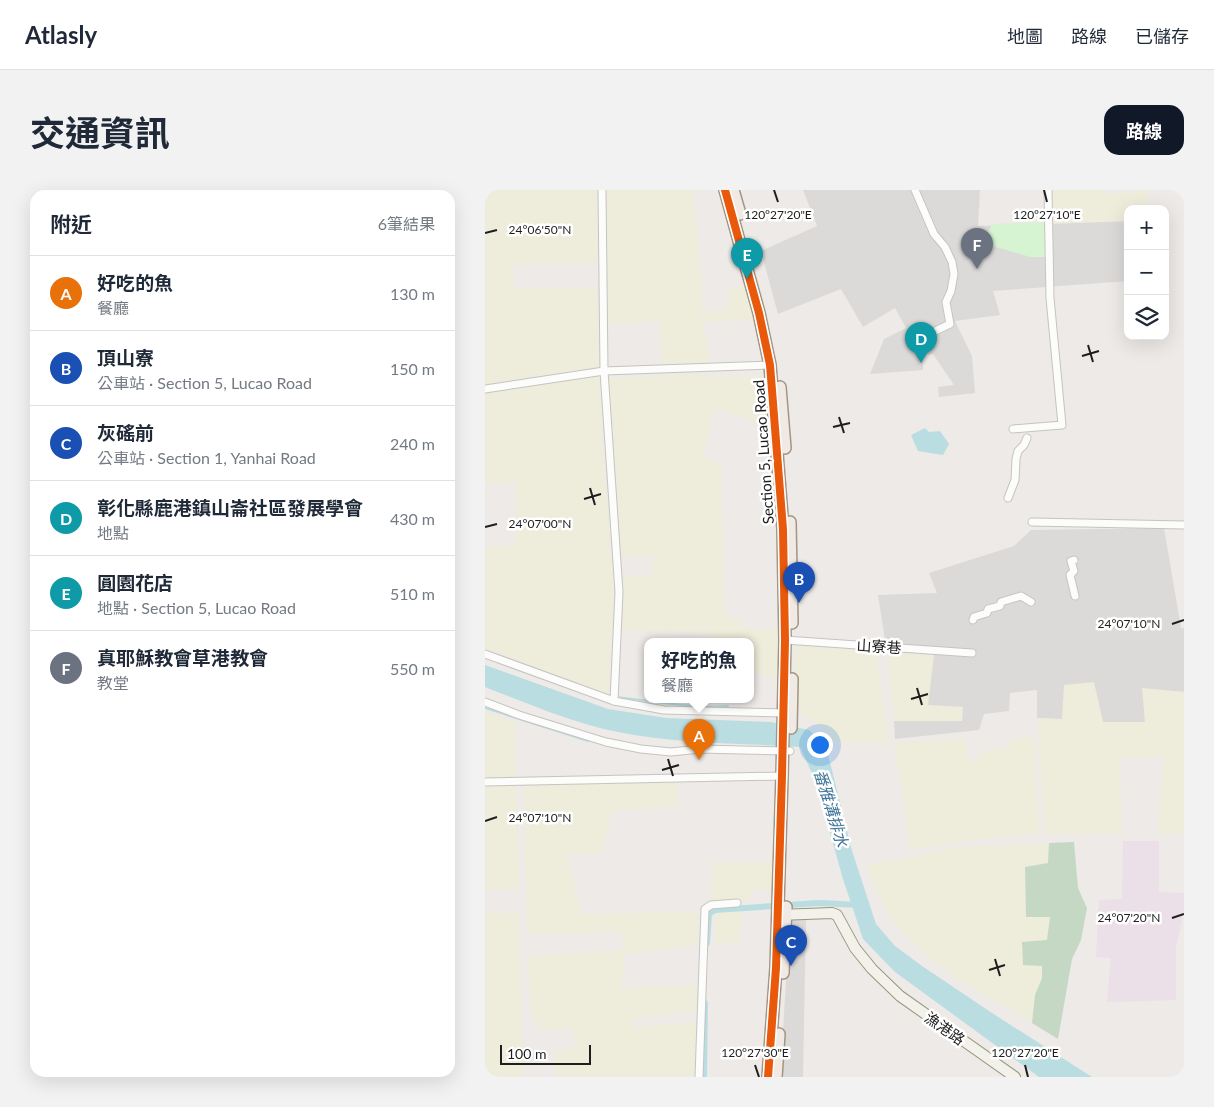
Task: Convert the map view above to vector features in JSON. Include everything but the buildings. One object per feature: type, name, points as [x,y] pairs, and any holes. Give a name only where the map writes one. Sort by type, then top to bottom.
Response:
[{"type":"main road","name":"Section 5, Lucao Road","points":[[725,190],[759,314],[770,365],[781,496],[789,640]]},
{"type":"main road","name":"Section 5, Lucao Road","points":[[733,190],[770,328],[780,381],[792,551],[786,749]]},
{"type":"main road","points":[[776,1077],[775,1041],[782,915],[782,776],[786,749]]},
{"type":"main road","points":[[782,901],[786,749]]},
{"type":"main road","points":[[768,1077],[775,1041]]},
{"type":"street","points":[[602,190],[604,371],[619,592],[614,701]]},
{"type":"street","points":[[915,190],[934,234],[945,247],[952,262],[954,274],[951,291],[946,302],[951,324],[929,334]]},
{"type":"street","points":[[1013,429],[1062,425],[1050,298],[1048,190]]},
{"type":"street","points":[[485,389],[604,371],[770,365]]},
{"type":"street","points":[[1007,498],[1015,480],[1015,459],[1027,438]]},
{"type":"street","points":[[1032,522],[1184,525]]},
{"type":"street","points":[[1074,560],[1071,562],[1073,571],[1070,574],[1075,596]]},
{"type":"street","points":[[973,620],[974,617],[987,613],[988,609],[1000,606],[1001,602],[1021,596],[1031,602]]},
{"type":"street","name":"山寮巷","points":[[789,640],[972,653]]},
{"type":"street","points":[[485,654],[614,701],[664,710],[787,715]]},
{"type":"street","points":[[485,702],[606,742],[641,748],[671,752],[700,749],[786,749]]},
{"type":"street","points":[[485,782],[782,776]]},
{"type":"street","points":[[699,1077],[705,909],[711,905],[737,903]]},
{"type":"street","name":"漁港路","points":[[782,915],[833,912],[837,915],[855,948],[872,969],[900,996],[1015,1077]]},
{"type":"shaded area","points":[[485,190],[596,190],[598,263],[513,264],[514,289],[597,288],[602,429],[614,591],[609,694],[485,648],[485,546],[515,546],[516,482],[485,484]]},
{"type":"shaded area","points":[[605,190],[693,190],[702,282],[702,312],[728,310],[727,291],[747,284],[756,318],[703,323],[704,333],[709,344],[709,363],[661,367],[659,321],[606,324],[605,273],[608,272],[606,264]]},
{"type":"shaded area","points":[[803,190],[980,190],[978,226],[1124,221],[1124,281],[993,291],[1000,315],[955,321],[972,356],[975,393],[939,397],[938,387],[954,385],[933,354],[923,355],[923,370],[870,374],[884,339],[906,328],[895,308],[863,327],[841,289],[778,314],[761,251],[817,226]]},
{"type":"shaded area","points":[[1047,190],[1105,190],[1105,194],[1147,190],[1149,205],[1124,205],[1124,221],[1048,224]]},
{"type":"shaded area","points":[[705,373],[710,376],[766,376],[771,423],[767,425],[714,409],[703,456],[721,466],[725,616],[741,620],[741,628],[779,630],[779,675],[777,679],[754,673],[754,638],[708,638],[707,633],[619,630],[621,577],[651,576],[651,562],[654,563],[654,557],[620,556],[608,378]]},
{"type":"shaded area","points":[[1164,528],[1181,628],[1184,628],[1184,692],[1143,689],[1145,722],[1103,722],[1037,718],[1037,690],[1010,693],[1009,711],[984,714],[979,730],[895,739],[894,721],[960,721],[928,705],[886,646],[878,595],[937,593],[929,573],[1014,546],[1031,530]]},
{"type":"shaded area","points":[[799,644],[875,647],[889,743],[833,742],[825,730],[795,709],[795,647]]},
{"type":"shaded area","points":[[886,646],[934,655],[928,705],[963,707],[962,721],[894,721]]},
{"type":"shaded area","points":[[1094,682],[1103,722],[1145,722],[1142,688],[1184,692],[1184,833],[1157,834],[1164,757],[1119,757],[1122,834],[1045,834],[1037,718],[1062,719],[1064,685]]},
{"type":"shaded area","points":[[485,711],[515,722],[516,777],[485,778]]},
{"type":"shaded area","points":[[1034,737],[1039,833],[984,838],[911,850],[894,743],[966,738],[968,760],[976,760],[981,752],[1008,748],[1011,739]]},
{"type":"shaded area","points":[[677,782],[680,807],[612,811],[601,854],[567,854],[581,914],[693,912],[698,916],[698,945],[625,955],[621,988],[697,985],[698,1011],[631,1019],[633,1027],[696,1022],[696,1077],[560,1077],[556,1074],[553,1050],[575,1048],[574,1029],[541,1030],[537,1022],[531,1021],[528,956],[622,950],[623,932],[527,934],[524,785]]},
{"type":"shaded area","points":[[516,785],[519,890],[485,890],[485,786]]},
{"type":"shaded area","points":[[1123,841],[1159,841],[1159,892],[1184,893],[1184,910],[1176,947],[1176,1000],[1107,1002],[1111,958],[1096,957],[1099,900],[1122,899]]},
{"type":"shaded area","points":[[1049,843],[1048,863],[1025,867],[1050,917],[1047,940],[1022,942],[1042,965],[1042,978],[1035,996],[1032,1023],[952,976],[911,942],[886,911],[866,866],[955,847]]},
{"type":"shaded area","points":[[712,862],[772,862],[772,889],[751,890],[750,900],[711,902]]},
{"type":"shaded area","points":[[739,911],[742,913],[739,942],[715,944],[715,913]]},
{"type":"shaded area","points":[[485,913],[519,913],[523,1077],[485,1077]]},
{"type":"shaded area","points":[[790,919],[806,919],[803,1077],[780,1077]]},
{"type":"green space","points":[[1048,222],[1046,257],[1030,257],[983,243],[992,224]]},
{"type":"green space","points":[[1074,842],[1078,888],[1087,908],[1081,940],[1072,959],[1058,1039],[1032,1023],[1035,995],[1042,978],[1042,966],[1023,965],[1022,942],[1047,940],[1050,917],[1026,917],[1025,867],[1048,863],[1049,843]]},
{"type":"water","points":[[925,428],[929,432],[940,431],[949,444],[943,455],[918,451],[911,435]]},
{"type":"water","name":"番雅溝排水","points":[[485,665],[608,709],[666,718],[771,722],[809,730],[826,746],[852,851],[876,924],[895,946],[922,966],[1092,1077],[1039,1077],[895,972],[863,939],[843,879],[815,780],[800,747],[662,739],[584,724],[485,687]]},
{"type":"waterway","points":[[617,697],[644,701]]},
{"type":"waterway","points":[[663,703],[686,706],[728,706]]},
{"type":"waterway","points":[[485,708],[588,741]]},
{"type":"waterway","points":[[707,943],[709,914],[715,910],[818,903],[860,905]]},
{"type":"waterway","points":[[704,1077],[705,1003]]},
{"type":"cycle path","points":[[725,190],[759,313],[770,365],[783,529],[785,640],[782,776],[776,968],[768,1077]]},
{"type":"place","name":"真耶穌教會草港教會","points":[[977,269]]},
{"type":"place","name":"圓園花店","points":[[747,279]]},
{"type":"place","name":"彰化縣鹿港鎮山崙社區發展學會","points":[[921,363]]},
{"type":"place","name":"頂山寮","points":[[799,603]]},
{"type":"place","name":"好吃的魚","points":[[699,760]]},
{"type":"place","name":"灰磘前","points":[[791,966]]}]
